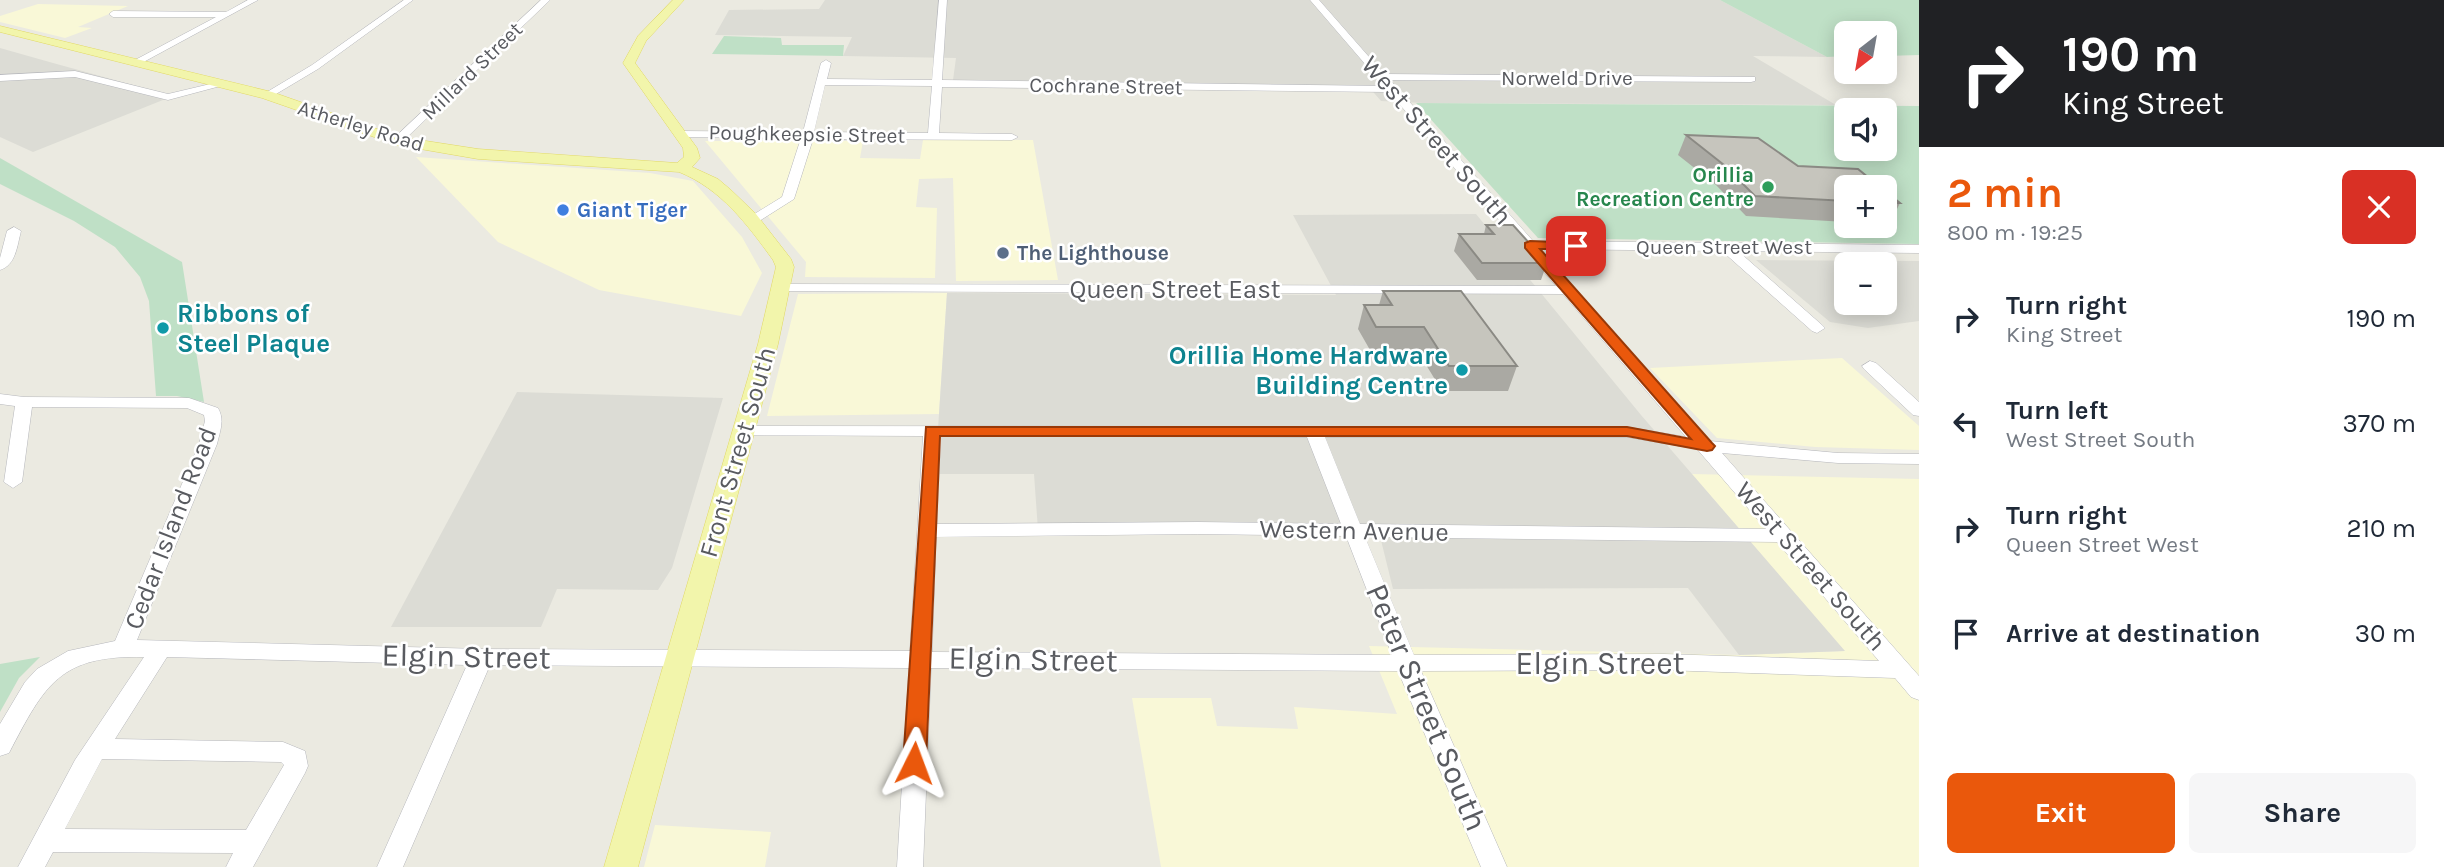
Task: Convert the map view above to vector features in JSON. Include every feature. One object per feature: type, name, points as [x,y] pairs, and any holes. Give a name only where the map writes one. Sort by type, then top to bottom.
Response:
[{"type":"main road","points":[[679,0],[629,56],[629,63],[680,134],[692,156],[681,168]]},
{"type":"main road","name":"Atherley Road","points":[[0,29],[267,96],[397,141],[467,153],[681,168],[717,185],[752,221]]},
{"type":"main road","name":"Front Street South","points":[[621,867],[782,288],[785,264],[752,221]]},
{"type":"street","points":[[138,62],[254,0]]},
{"type":"street","points":[[267,96],[315,67],[409,0]]},
{"type":"street","name":"Millard Street","points":[[397,141],[546,0]]},
{"type":"street","points":[[933,136],[943,0]]},
{"type":"street","name":"West Street South","points":[[1314,0],[1919,691]]},
{"type":"street","points":[[113,14],[228,14]]},
{"type":"street","points":[[752,221],[788,199],[826,63]]},
{"type":"street","points":[[0,78],[75,74],[168,97],[223,85]]},
{"type":"street","name":"Norweld Drive","points":[[1382,77],[1751,79]]},
{"type":"street","name":"Cochrane Street","points":[[820,82],[1393,89]]},
{"type":"street","name":"Poughkeepsie Street","points":[[680,134],[1012,136]]},
{"type":"street","points":[[0,265],[7,259],[14,231]]},
{"type":"street","name":"Queen Street West","points":[[1530,245],[1919,248]]},
{"type":"street","points":[[1725,247],[1817,328]]},
{"type":"street","name":"Queen Street East","points":[[782,288],[1569,290]]},
{"type":"street","points":[[1870,366],[1919,411]]},
{"type":"street","name":"Cedar Island Road","points":[[0,399],[24,402],[189,403],[212,412],[214,421],[208,444],[123,648]]},
{"type":"street","points":[[13,482],[24,402]]},
{"type":"street","name":"Peter Street South","points":[[1313,430],[1406,663],[1494,867]]},
{"type":"street","points":[[744,431],[1627,432],[1707,446],[1838,458],[1919,459]]},
{"type":"street","points":[[909,867],[932,431]]},
{"type":"street","name":"Western Avenue","points":[[926,531],[1198,528],[1783,536]]},
{"type":"street","name":"Elgin Street","points":[[0,746],[30,691],[48,671],[81,653],[123,648],[482,657],[1664,662],[1900,670]]},
{"type":"street","points":[[31,867],[70,790],[162,649]]},
{"type":"street","points":[[390,867],[482,657]]},
{"type":"street","points":[[96,749],[283,752],[296,758],[296,766],[239,867]]},
{"type":"street","points":[[45,840],[253,842]]},
{"type":"shaded area","points":[[825,0],[1720,0],[1827,57],[1753,56],[1834,105],[1423,103],[1381,101],[1368,86],[953,80],[956,58],[843,56],[852,37],[715,35],[729,10],[819,9]]},
{"type":"shaded area","points":[[1720,0],[1919,0],[1919,55],[1897,56],[1897,21],[1834,21],[1834,57],[1827,57]]},
{"type":"shaded area","points":[[38,4],[128,6],[78,27],[92,28],[65,38],[0,22],[0,16]]},
{"type":"shaded area","points":[[724,36],[781,38],[782,45],[844,45],[843,56],[712,54]]},
{"type":"shaded area","points":[[0,48],[173,96],[33,152],[0,137]]},
{"type":"shaded area","points":[[1416,103],[1834,105],[1834,161],[1897,161],[1897,106],[1919,106],[1919,244],[1538,238]]},
{"type":"shaded area","points":[[923,140],[1033,140],[1058,280],[956,281],[953,178],[919,179],[916,207],[937,208],[935,278],[805,277],[806,262],[705,141],[863,141],[860,158],[920,159]]},
{"type":"shaded area","points":[[416,157],[650,173],[693,181],[742,237],[762,273],[741,316],[599,290],[498,242]]},
{"type":"shaded area","points":[[0,158],[182,262],[204,402],[177,396],[156,396],[149,301],[140,277],[115,247],[74,221],[0,184]]},
{"type":"shaded area","points":[[1476,214],[1641,415],[1845,651],[1739,655],[1688,588],[1393,589],[1378,528],[1038,530],[1034,474],[935,474],[947,293],[1336,295],[1293,215]]},
{"type":"shaded area","points":[[1756,260],[1834,260],[1834,315],[1897,315],[1897,261],[1919,261],[1919,321],[1868,328],[1830,322]]},
{"type":"shaded area","points":[[947,293],[939,414],[767,416],[798,294]]},
{"type":"shaded area","points":[[1842,358],[1919,426],[1919,450],[1815,447],[1717,438],[1650,368]]},
{"type":"shaded area","points":[[517,392],[723,398],[672,568],[658,590],[557,589],[541,627],[391,627]]},
{"type":"shaded area","points":[[1692,474],[1919,479],[1919,867],[1161,867],[1132,698],[1211,698],[1217,726],[1298,729],[1294,707],[1397,714],[1369,646],[1739,655],[1844,651]]},
{"type":"shaded area","points":[[40,657],[19,678],[0,712],[0,664]]},
{"type":"shaded area","points":[[655,825],[771,832],[765,867],[644,867]]},
{"type":"building","points":[[1686,135],[1758,138],[1798,166],[1858,169],[1865,175],[1834,175],[1834,200],[1755,196],[1724,165]]},
{"type":"building","points":[[1486,225],[1513,225],[1547,263],[1482,263],[1459,234],[1494,234]]},
{"type":"building","points":[[1383,291],[1461,291],[1517,366],[1449,366],[1424,327],[1376,327],[1364,305],[1392,305]]},
{"type":"place","name":"Orillia Recreation Centre","points":[[1768,187]]},
{"type":"place","name":"Giant Tiger","points":[[563,210]]},
{"type":"place","name":"The Lighthouse","points":[[1003,253]]},
{"type":"place","name":"Ribbons of Steel Plaque","points":[[163,328]]},
{"type":"place","name":"Orillia Home Hardware Building Centre","points":[[1462,370]]},
{"type":"route","points":[[914,763],[932,431],[1627,432],[1707,446],[1530,245],[1576,246]]}]
